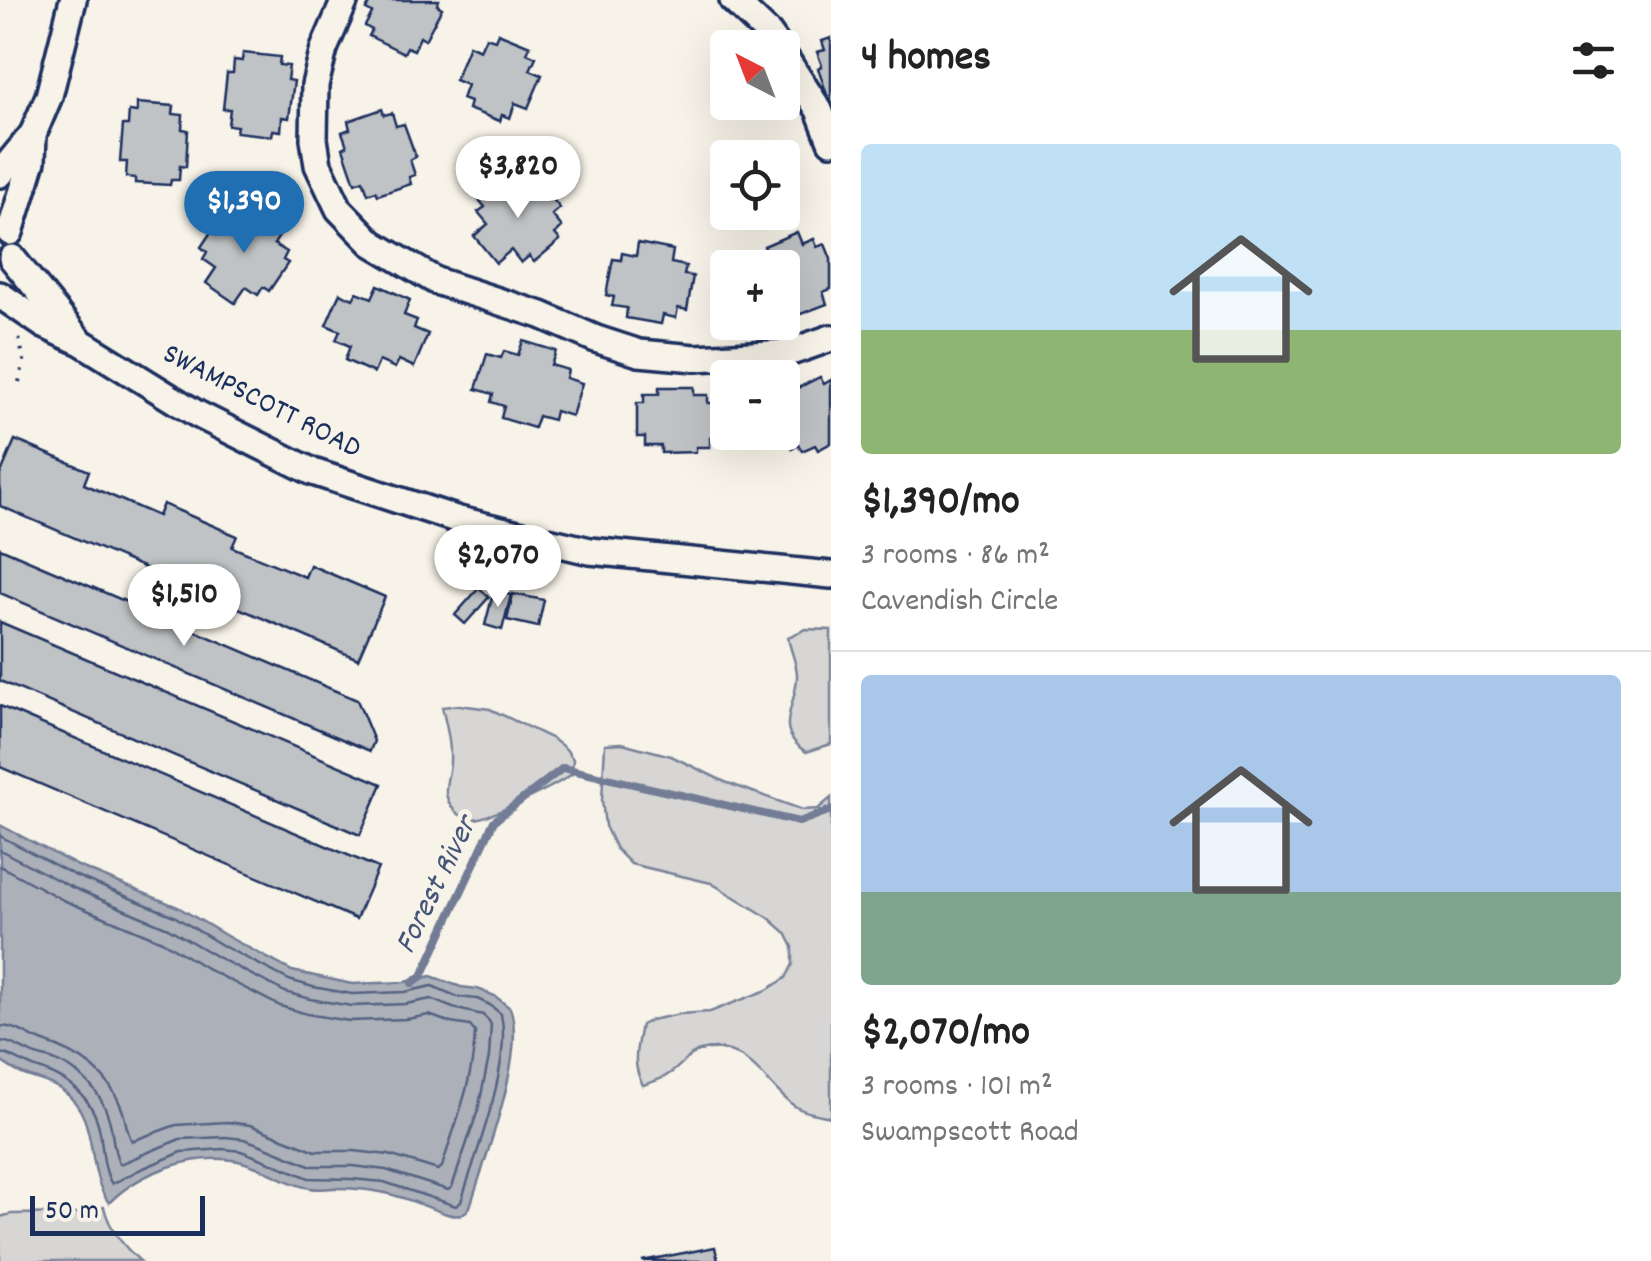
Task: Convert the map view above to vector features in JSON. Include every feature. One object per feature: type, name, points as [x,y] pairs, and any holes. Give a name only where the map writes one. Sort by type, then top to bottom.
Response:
[{"type":"street","points":[[0,174],[33,134],[49,96],[72,0]]},
{"type":"street","points":[[345,0],[324,50],[316,86],[314,138],[318,165],[340,209],[372,243],[436,281],[541,315],[639,353],[695,358],[788,352],[831,338]]},
{"type":"street","points":[[733,0],[765,30]]},
{"type":"street","points":[[800,79],[820,110],[831,141]]},
{"type":"street","points":[[6,269],[13,244],[5,225],[32,162],[33,134]]},
{"type":"street","name":"SWAMPSCOTT ROAD","points":[[6,269],[81,342]]},
{"type":"street","name":"SWAMPSCOTT ROAD","points":[[0,294],[44,325],[81,342],[197,414],[312,472],[423,509],[590,551],[831,575]]},
{"type":"path","points":[[18,328],[24,361],[18,382]]},
{"type":"shaded area","points":[[806,629],[831,630],[831,744],[806,752],[790,735],[788,726],[797,677],[788,637]]},
{"type":"shaded area","points":[[442,707],[490,709],[553,739],[573,759],[572,774],[492,814],[472,819],[458,814],[446,793],[450,754]]},
{"type":"shaded area","points":[[622,743],[671,756],[725,782],[803,810],[818,809],[831,798],[831,1117],[797,1108],[754,1066],[719,1049],[695,1053],[655,1081],[643,1085],[639,1078],[636,1063],[641,1025],[680,1014],[710,1012],[767,990],[786,978],[793,964],[793,947],[786,933],[769,918],[711,883],[631,864],[616,849],[605,826],[602,800],[605,744]]},
{"type":"shaded area","points":[[104,1207],[118,1237],[140,1261],[0,1261],[0,1217],[79,1213]]},
{"type":"water","points":[[0,825],[78,866],[178,907],[292,971],[352,984],[405,982],[431,976],[478,989],[510,1008],[514,1027],[509,1078],[470,1207],[463,1214],[454,1215],[380,1192],[310,1188],[247,1163],[221,1159],[169,1167],[136,1182],[109,1203],[101,1190],[88,1129],[75,1102],[58,1088],[0,1061]]},
{"type":"building","points":[[371,0],[439,0],[437,5],[442,8],[425,40],[420,37],[414,50],[407,47],[404,53],[369,36],[372,30],[365,26],[372,13],[366,10]]},
{"type":"building","points":[[498,33],[530,46],[527,53],[536,57],[530,70],[542,75],[528,108],[515,103],[510,118],[502,115],[500,121],[468,109],[470,102],[462,99],[467,85],[455,80],[469,45],[480,50],[486,37],[495,40]]},
{"type":"building","points":[[831,38],[830,104],[817,52],[825,50],[822,41]]},
{"type":"building","points":[[243,53],[280,57],[279,65],[289,66],[287,80],[294,81],[289,118],[282,117],[281,131],[273,130],[272,136],[236,132],[237,126],[228,125],[230,109],[223,109],[227,73],[233,73],[234,60],[242,61]]},
{"type":"building","points":[[137,103],[174,106],[173,114],[183,115],[182,129],[188,130],[186,167],[180,166],[179,180],[171,180],[170,185],[135,183],[135,178],[126,177],[127,162],[120,162],[123,125],[128,125],[129,111],[137,112]]},
{"type":"building","points":[[382,109],[384,115],[392,113],[396,126],[404,124],[416,157],[410,160],[415,175],[409,177],[411,184],[378,195],[376,191],[368,194],[363,180],[355,183],[342,132],[350,129],[348,121]]},
{"type":"building","points":[[508,177],[513,183],[519,178],[529,189],[538,181],[560,208],[552,215],[562,227],[555,234],[560,240],[534,262],[529,256],[521,263],[511,250],[496,263],[474,236],[488,224],[478,212],[485,207],[479,200]]},
{"type":"building","points":[[254,210],[283,230],[274,244],[287,252],[283,260],[288,263],[269,291],[263,287],[258,295],[246,287],[235,303],[206,283],[216,268],[203,259],[207,252],[201,247],[221,217],[228,221],[232,215],[245,224]]},
{"type":"building","points":[[797,232],[802,244],[814,239],[817,247],[825,244],[831,259],[831,289],[823,292],[827,304],[800,314],[800,250],[765,250],[764,246]]},
{"type":"building","points":[[638,243],[673,250],[671,263],[686,266],[684,275],[693,276],[687,310],[678,308],[676,318],[663,315],[661,324],[626,318],[627,308],[612,306],[614,297],[606,295],[613,259],[621,260],[622,253],[636,256]]},
{"type":"building","points":[[378,285],[410,300],[404,315],[417,320],[414,328],[428,334],[414,367],[399,360],[395,368],[379,361],[374,373],[345,360],[350,346],[336,340],[340,331],[326,325],[340,293],[353,299],[357,292],[372,298]]},
{"type":"building","points":[[523,341],[556,351],[551,365],[568,370],[566,378],[582,383],[572,416],[555,411],[553,420],[538,416],[534,428],[501,418],[504,406],[491,402],[493,394],[476,389],[487,354],[501,358],[504,351],[518,355]]},
{"type":"building","points":[[820,377],[824,384],[831,380],[831,443],[818,450],[815,445],[802,451],[800,448],[800,387]]},
{"type":"building","points":[[659,387],[694,387],[694,395],[708,395],[710,447],[696,447],[696,452],[661,453],[661,446],[645,446],[645,437],[637,437],[637,403],[644,403],[644,394],[659,394]]},
{"type":"building","points":[[15,440],[89,471],[84,484],[158,516],[163,504],[237,536],[232,547],[305,577],[310,565],[385,597],[358,659],[0,506],[0,475]]},
{"type":"building","points":[[0,548],[357,700],[374,741],[370,751],[0,593]]},
{"type":"building","points":[[479,588],[489,597],[465,624],[455,615]]},
{"type":"building","points":[[494,590],[511,595],[502,630],[485,625]]},
{"type":"building","points":[[513,594],[544,600],[538,627],[507,620]]},
{"type":"building","points":[[0,622],[382,784],[360,835],[0,681]]},
{"type":"building","points":[[0,706],[378,868],[356,919],[0,767]]},
{"type":"building","points":[[715,1247],[718,1261],[642,1261]]},
{"type":"waterway","name":"Forest River","points":[[412,983],[422,976],[494,821],[563,768],[799,822],[831,810]]}]
